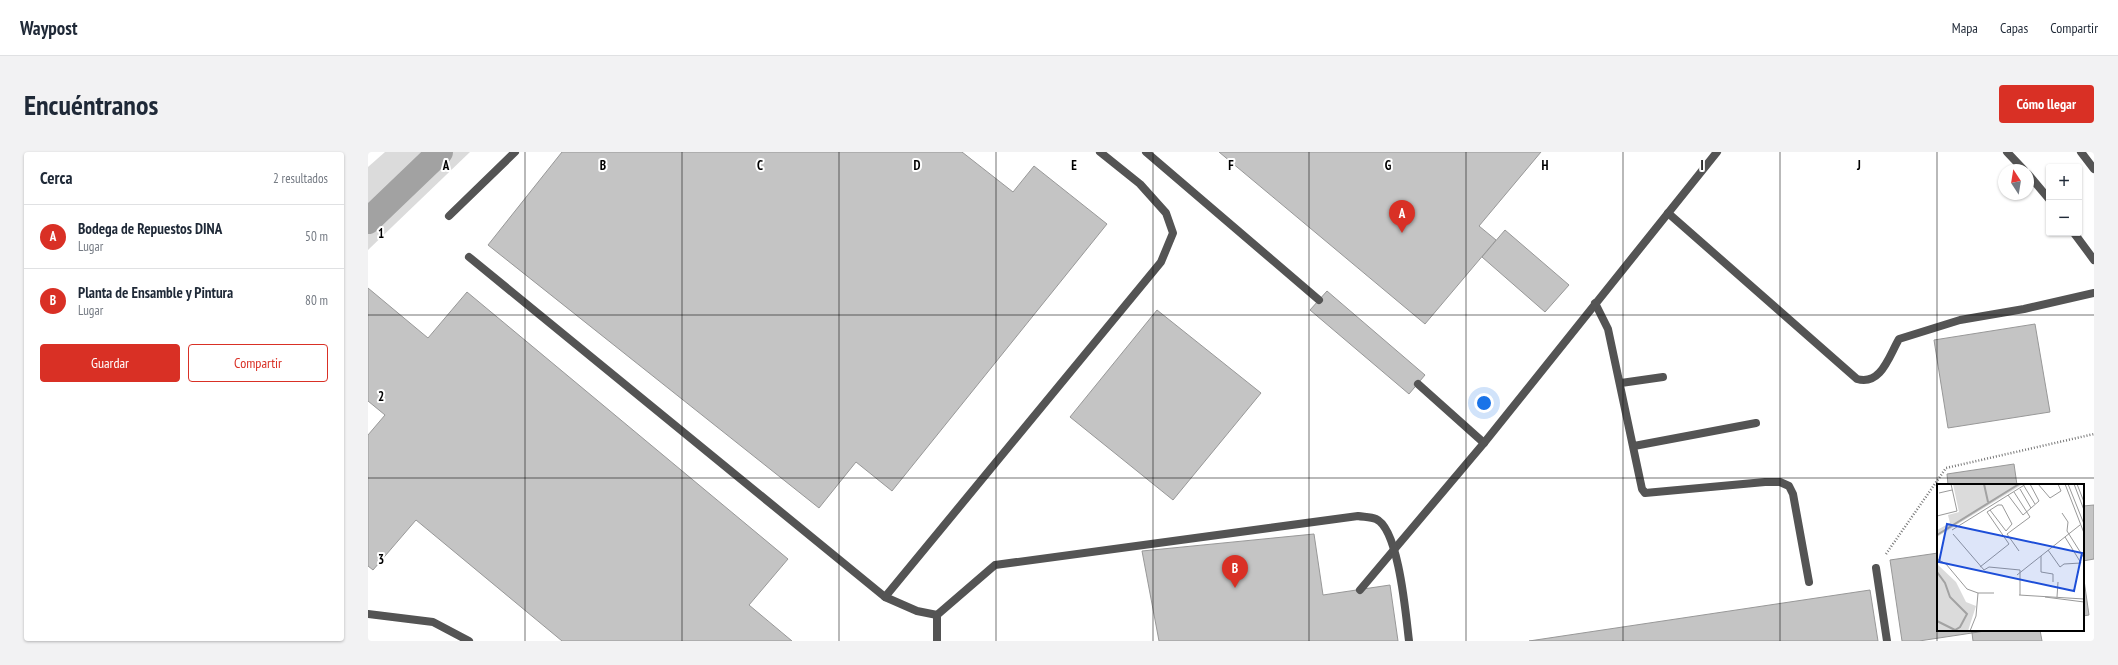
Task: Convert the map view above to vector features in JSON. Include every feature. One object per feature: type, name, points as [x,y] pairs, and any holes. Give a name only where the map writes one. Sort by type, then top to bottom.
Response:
[{"type":"lane","points":[[449,216],[515,152]]},
{"type":"lane","points":[[885,597],[1161,262],[1173,233],[1166,213],[1140,184],[1100,152]]},
{"type":"lane","points":[[1146,152],[1319,300]]},
{"type":"lane","points":[[1360,590],[1484,443],[1717,152]]},
{"type":"lane","points":[[2007,152],[2018,164]]},
{"type":"lane","points":[[2082,152],[2094,168]]},
{"type":"lane","points":[[2034,181],[2046,195]]},
{"type":"lane","points":[[1668,213],[1857,379],[1862,381],[1871,380],[1879,373],[1899,338],[1960,320],[2024,309],[2094,293]]},
{"type":"lane","points":[[2076,236],[2094,260]]},
{"type":"lane","points":[[469,257],[885,597],[917,611],[937,615]]},
{"type":"lane","points":[[1595,303],[1608,329],[1621,383],[1642,489],[1645,493],[1650,494],[1765,482],[1780,482],[1789,486],[1793,494],[1809,582]]},
{"type":"lane","points":[[1621,383],[1663,377]]},
{"type":"lane","points":[[1418,384],[1484,443]]},
{"type":"lane","points":[[1634,446],[1756,423]]},
{"type":"lane","points":[[937,641],[937,615],[995,565],[1358,516],[1377,519],[1387,530],[1395,547],[1409,641]]},
{"type":"lane","points":[[1876,568],[1887,641]]},
{"type":"lane","points":[[368,614],[433,622],[469,641]]},
{"type":"path","points":[[1876,568],[1946,468],[2094,434]]},
{"type":"shaded area","points":[[385,152],[470,152],[368,250],[368,167]]},
{"type":"building","points":[[562,152],[962,152],[1013,192],[1034,166],[1107,224],[892,491],[856,462],[819,508],[488,245]]},
{"type":"building","points":[[1219,152],[1541,152],[1479,226],[1496,240],[1425,324]]},
{"type":"building","points":[[1505,230],[1569,285],[1545,312],[1482,257]]},
{"type":"building","points":[[368,288],[428,338],[467,292],[788,559],[749,605],[792,641],[562,641],[416,520],[373,570],[368,566],[368,435],[385,415],[368,401]]},
{"type":"building","points":[[1327,291],[1425,375],[1409,394],[1310,310]]},
{"type":"building","points":[[1157,310],[1261,393],[1173,500],[1070,417]]},
{"type":"building","points":[[2035,324],[2050,412],[1948,428],[1934,340]]},
{"type":"building","points":[[2014,464],[2017,484],[1948,484],[1947,474]]},
{"type":"building","points":[[2094,505],[2094,559],[2084,561],[2084,506]]},
{"type":"building","points":[[1314,534],[1323,595],[1390,585],[1398,641],[1159,641],[1142,551]]},
{"type":"building","points":[[1937,553],[1937,631],[1972,631],[1972,633],[1919,641],[1902,641],[1890,560]]},
{"type":"building","points":[[2084,580],[2089,615],[2084,616]]},
{"type":"building","points":[[1870,590],[1878,641],[1529,641]]},
{"type":"building","points":[[1972,631],[1985,631],[1972,633]]},
{"type":"building","points":[[1985,631],[2040,631],[2042,641],[1973,641],[1972,633]]},
{"type":"waterway","points":[[368,221],[440,152]]},
{"type":"place","name":"Bodega de Repuestos DINA","points":[[1402,233]]},
{"type":"place","name":"Planta de Ensamble y Pintura","points":[[1235,588]]}]
